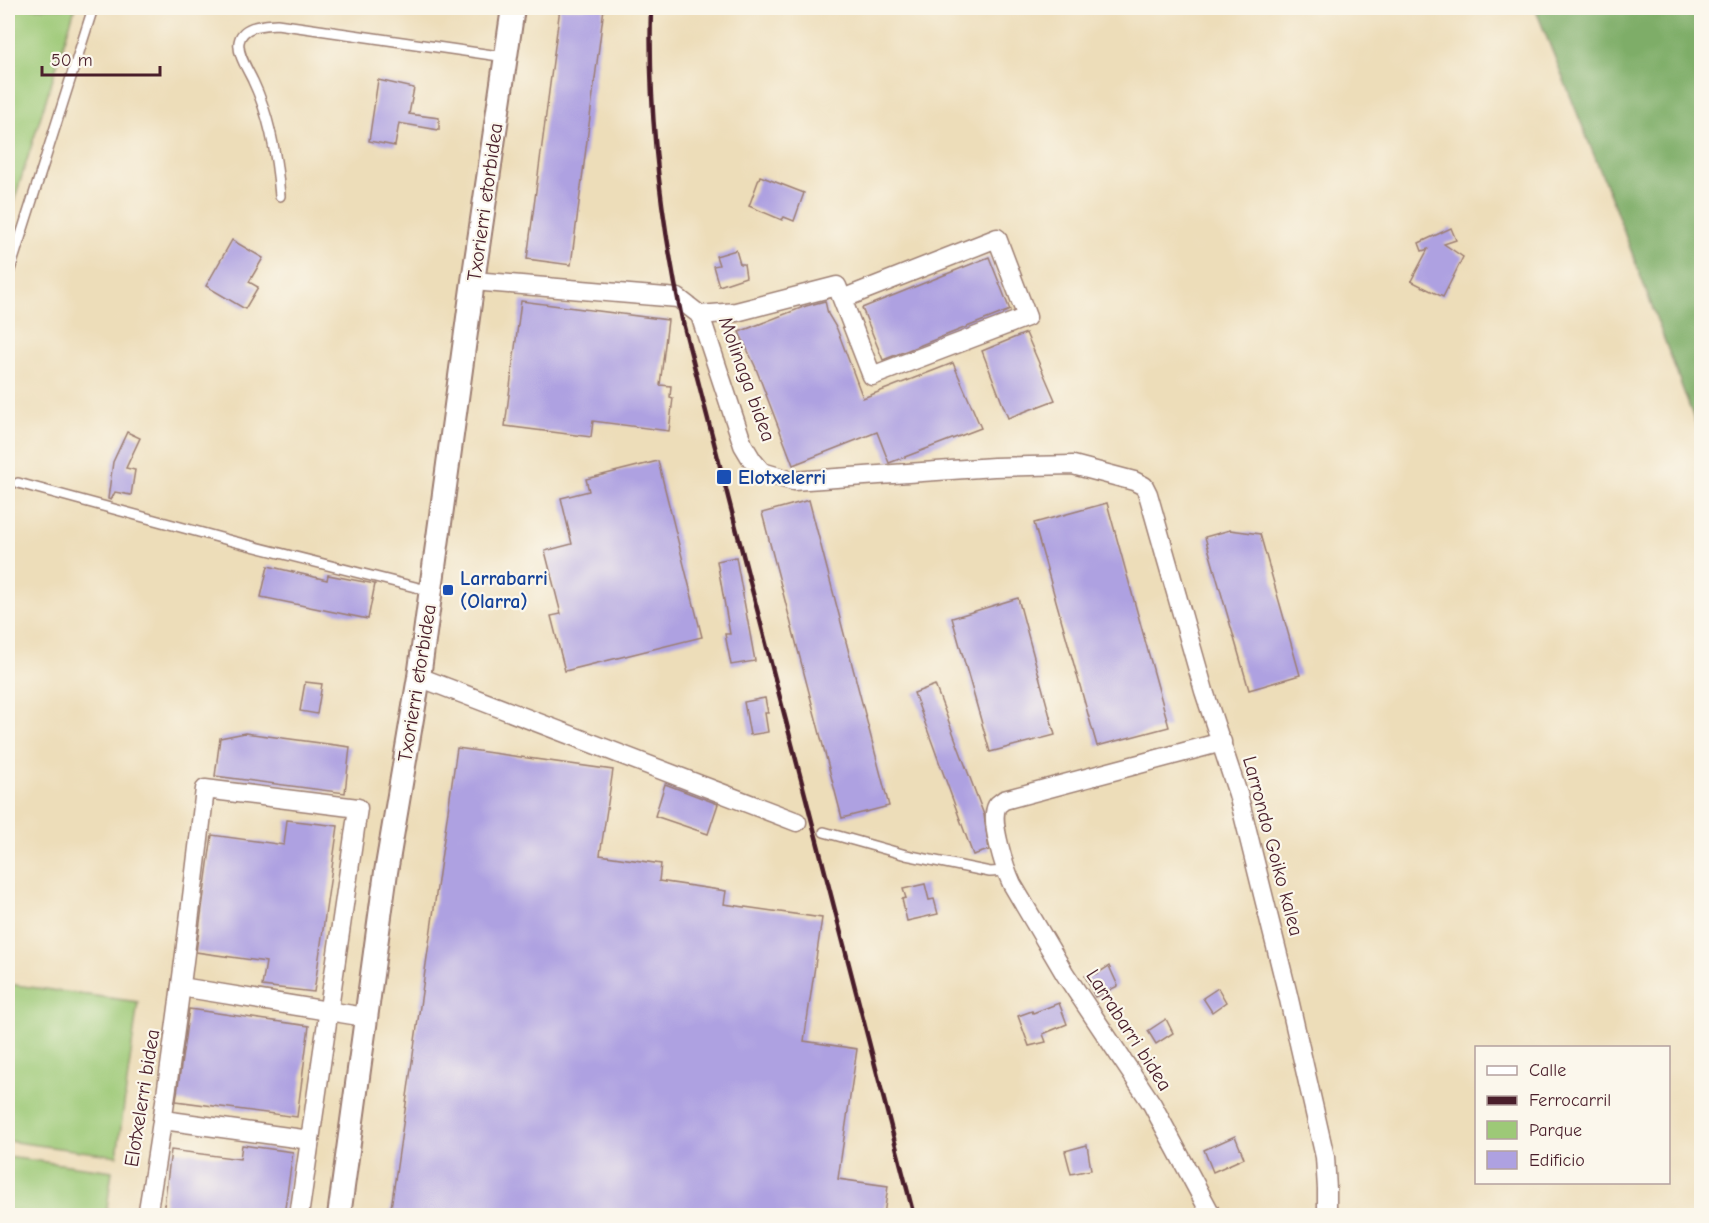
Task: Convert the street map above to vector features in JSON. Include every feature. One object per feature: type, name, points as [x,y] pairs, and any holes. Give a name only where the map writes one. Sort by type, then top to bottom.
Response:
[{"type":"street","name":"Txorierri etorbidea","points":[[339,1215],[365,1017],[386,872],[419,676],[513,8]]},
{"type":"street","points":[[700,315],[736,312],[837,286],[872,376],[1027,317],[997,238],[842,298]]},
{"type":"street","name":"Molinaga bidea","points":[[473,281],[678,298],[700,315],[743,445],[762,472],[793,481],[994,467],[1073,465],[1134,481],[1144,486],[1148,494]]},
{"type":"street","name":"Larrondo Goiko kalea","points":[[1148,494],[1204,691],[1238,794],[1319,1128],[1328,1189],[1327,1215]]},
{"type":"street","points":[[419,676],[797,822]]},
{"type":"street","name":"Larrabarri bidea","points":[[1212,1215],[1152,1104],[1065,974],[1012,884],[1006,871],[994,819],[997,806],[1004,800],[1222,742]]},
{"type":"street","name":"Elotxelerri bidea","points":[[147,1215],[163,1120],[205,789],[358,807],[328,1012]]},
{"type":"street","points":[[181,987],[365,1017]]},
{"type":"street","points":[[299,1215],[328,1012]]},
{"type":"street","points":[[163,1120],[310,1140]]},
{"type":"lane","points":[[8,276],[93,8]]},
{"type":"lane","points":[[280,196],[278,165],[270,130],[242,56],[239,42],[243,33],[256,26],[277,24],[506,57]]},
{"type":"lane","points":[[18,483],[232,541],[431,591]]},
{"type":"lane","points":[[824,832],[906,855],[990,872],[1006,871]]},
{"type":"green space","points":[[8,8],[75,8],[8,220]]},
{"type":"green space","points":[[1535,8],[1701,8],[1701,438],[1614,205]]},
{"type":"green space","points":[[8,984],[138,1002],[117,1156],[8,1141]]},
{"type":"green space","points":[[8,1157],[112,1171],[106,1215],[8,1215]]},
{"type":"building","points":[[560,8],[604,8],[571,265],[527,259]]},
{"type":"building","points":[[378,80],[414,88],[409,114],[439,118],[439,130],[399,123],[395,146],[369,141]]},
{"type":"building","points":[[760,176],[804,193],[794,221],[784,217],[782,220],[749,206]]},
{"type":"building","points":[[1451,228],[1456,240],[1444,244],[1463,257],[1443,297],[1411,281],[1428,249],[1422,251],[1419,243]]},
{"type":"building","points":[[232,240],[263,258],[249,282],[258,287],[245,309],[206,286]]},
{"type":"building","points":[[736,250],[740,264],[744,264],[746,277],[719,286],[713,266],[719,265],[716,256]]},
{"type":"building","points":[[989,257],[1010,310],[883,360],[862,308]]},
{"type":"building","points":[[521,301],[668,320],[660,385],[671,386],[670,397],[673,398],[669,431],[593,421],[591,437],[505,426]]},
{"type":"building","points":[[825,301],[828,314],[837,329],[863,398],[953,363],[981,428],[889,463],[877,432],[793,465],[755,366],[739,332]]},
{"type":"building","points":[[1026,333],[1055,400],[1008,418],[982,351]]},
{"type":"building","points":[[127,432],[140,438],[126,468],[135,470],[131,495],[115,492],[111,500],[108,499],[113,462]]},
{"type":"building","points":[[658,461],[702,637],[565,671],[551,616],[561,614],[545,551],[572,544],[561,498],[589,491],[586,479]]},
{"type":"building","points":[[809,500],[889,806],[842,818],[762,513]]},
{"type":"building","points":[[1107,503],[1169,727],[1097,746],[1034,523]]},
{"type":"building","points":[[1230,530],[1260,534],[1300,675],[1249,690],[1205,537]]},
{"type":"building","points":[[736,557],[755,661],[731,665],[725,634],[730,634],[717,561]]},
{"type":"building","points":[[268,566],[327,580],[328,575],[375,584],[368,619],[261,597]]},
{"type":"building","points":[[1018,598],[1055,735],[990,752],[952,618]]},
{"type":"building","points":[[305,682],[322,684],[317,714],[300,711]]},
{"type":"building","points":[[935,685],[984,815],[989,850],[973,855],[914,693]]},
{"type":"building","points":[[765,698],[768,732],[750,735],[744,702]]},
{"type":"building","points":[[245,733],[350,747],[345,793],[215,776],[220,738]]},
{"type":"building","points":[[457,748],[613,770],[600,855],[661,864],[659,881],[726,891],[724,904],[822,918],[804,1041],[857,1049],[838,1179],[888,1186],[884,1215],[390,1215]]},
{"type":"building","points":[[665,784],[718,804],[708,834],[655,816]]},
{"type":"building","points":[[287,820],[338,826],[314,992],[262,986],[266,962],[196,952],[212,835],[284,845]]},
{"type":"building","points":[[925,884],[929,900],[934,899],[938,914],[907,921],[902,899],[906,898],[903,889]]},
{"type":"building","points":[[1109,966],[1118,986],[1095,997],[1085,976],[1098,973]]},
{"type":"building","points":[[1218,988],[1226,1002],[1212,1012],[1203,998]]},
{"type":"building","points":[[1059,1003],[1067,1024],[1043,1034],[1046,1042],[1029,1046],[1018,1016]]},
{"type":"building","points":[[189,1009],[309,1026],[297,1117],[176,1101]]},
{"type":"building","points":[[1166,1019],[1173,1033],[1156,1044],[1148,1031]]},
{"type":"building","points":[[1235,1136],[1244,1158],[1213,1172],[1204,1150]]},
{"type":"building","points":[[242,1145],[293,1152],[284,1215],[163,1215],[171,1150],[240,1159]]},
{"type":"building","points":[[1087,1145],[1091,1170],[1071,1174],[1065,1151]]},
{"type":"railway","points":[[651,8],[651,86],[657,164],[667,241],[682,319],[914,1216]]},
{"type":"place","name":"Elotxelerri","points":[[724,477]]},
{"type":"place","name":"Larrabarri (Olarra)","points":[[448,590]]}]
